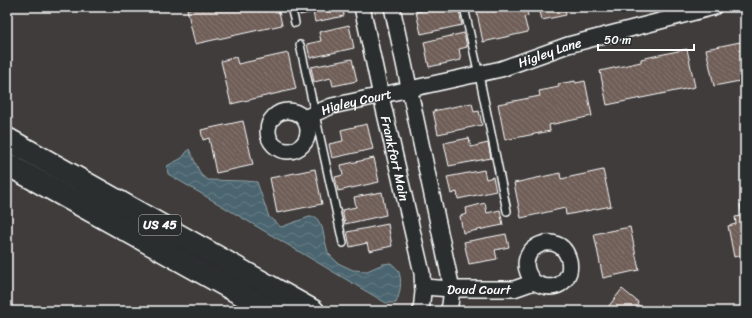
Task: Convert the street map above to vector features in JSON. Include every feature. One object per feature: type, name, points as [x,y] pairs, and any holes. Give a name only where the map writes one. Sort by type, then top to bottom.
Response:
[{"type":"main road","name":"US 45","points":[[7,139],[313,311]]},
{"type":"main road","name":"US 45","points":[[7,164],[272,311]]},
{"type":"street","name":"Frankfort Main","points":[[362,7],[422,273],[423,292],[421,311]]},
{"type":"street","points":[[392,7],[452,289],[448,311]]},
{"type":"street","name":"Higley Lane","points":[[410,90],[501,69],[568,45],[714,7]]},
{"type":"street","name":"Higley Court","points":[[309,116],[332,106],[410,90]]},
{"type":"street","name":"Doud Court","points":[[423,287],[452,289],[514,289],[534,282]]},
{"type":"lane","points":[[291,7],[295,23]]},
{"type":"lane","points":[[464,7],[507,211]]},
{"type":"lane","points":[[300,45],[309,116],[343,243]]},
{"type":"water","points":[[189,149],[201,175],[208,180],[257,182],[269,217],[281,227],[309,217],[316,217],[322,227],[328,253],[338,263],[353,270],[367,271],[383,264],[391,263],[398,270],[401,282],[396,303],[386,303],[168,174],[167,166],[182,158]]},
{"type":"building","points":[[194,7],[278,7],[282,25],[195,44],[187,9]]},
{"type":"building","points":[[299,7],[343,7],[344,16],[315,22],[313,12],[300,15]]},
{"type":"building","points":[[438,7],[447,7],[449,13],[459,11],[462,25],[421,34],[416,12]]},
{"type":"building","points":[[526,7],[528,16],[524,17],[528,32],[483,42],[476,8]]},
{"type":"building","points":[[539,7],[581,7],[565,10],[566,15],[542,20]]},
{"type":"building","points":[[349,25],[354,48],[310,58],[307,44],[321,41],[319,32]]},
{"type":"building","points":[[464,33],[467,47],[459,49],[461,60],[429,67],[424,42]]},
{"type":"building","points":[[745,41],[745,80],[714,86],[706,49]]},
{"type":"building","points":[[687,49],[695,87],[607,105],[600,71],[641,62],[641,59]]},
{"type":"building","points":[[288,53],[296,89],[231,104],[221,61],[236,57],[238,64]]},
{"type":"building","points":[[352,59],[357,81],[333,86],[331,78],[314,82],[311,67]]},
{"type":"building","points":[[575,81],[576,83],[585,81],[592,116],[549,125],[550,131],[505,140],[498,104],[540,96],[539,91],[559,87],[558,84]]},
{"type":"building","points":[[472,103],[474,112],[479,111],[482,125],[438,134],[433,111]]},
{"type":"building","points":[[243,121],[253,165],[216,173],[209,138],[203,140],[201,130]]},
{"type":"building","points":[[367,124],[373,149],[332,158],[329,144],[343,141],[341,130]]},
{"type":"building","points":[[469,138],[471,147],[488,143],[491,158],[449,166],[444,143]]},
{"type":"building","points":[[374,158],[379,182],[338,191],[335,177],[343,175],[341,165]]},
{"type":"building","points":[[315,169],[322,204],[277,213],[270,178]]},
{"type":"building","points":[[484,170],[486,179],[493,177],[496,191],[458,199],[457,192],[451,194],[447,177]]},
{"type":"building","points":[[603,170],[611,206],[566,215],[565,208],[521,218],[514,183],[560,173],[561,179]]},
{"type":"building","points":[[382,192],[386,215],[345,224],[342,210],[356,207],[354,197]]},
{"type":"building","points":[[485,203],[487,213],[500,210],[503,225],[463,233],[460,216],[467,214],[466,208]]},
{"type":"building","points":[[745,203],[745,261],[743,255],[734,257],[728,226],[736,224],[735,217],[742,216],[740,205]]},
{"type":"building","points":[[388,224],[392,246],[369,251],[367,243],[350,247],[347,232]]},
{"type":"building","points":[[630,227],[639,270],[603,278],[594,234]]},
{"type":"building","points":[[506,234],[509,247],[495,250],[497,259],[469,264],[464,242]]},
{"type":"building","points":[[622,289],[638,302],[637,304],[646,311],[605,311]]}]
